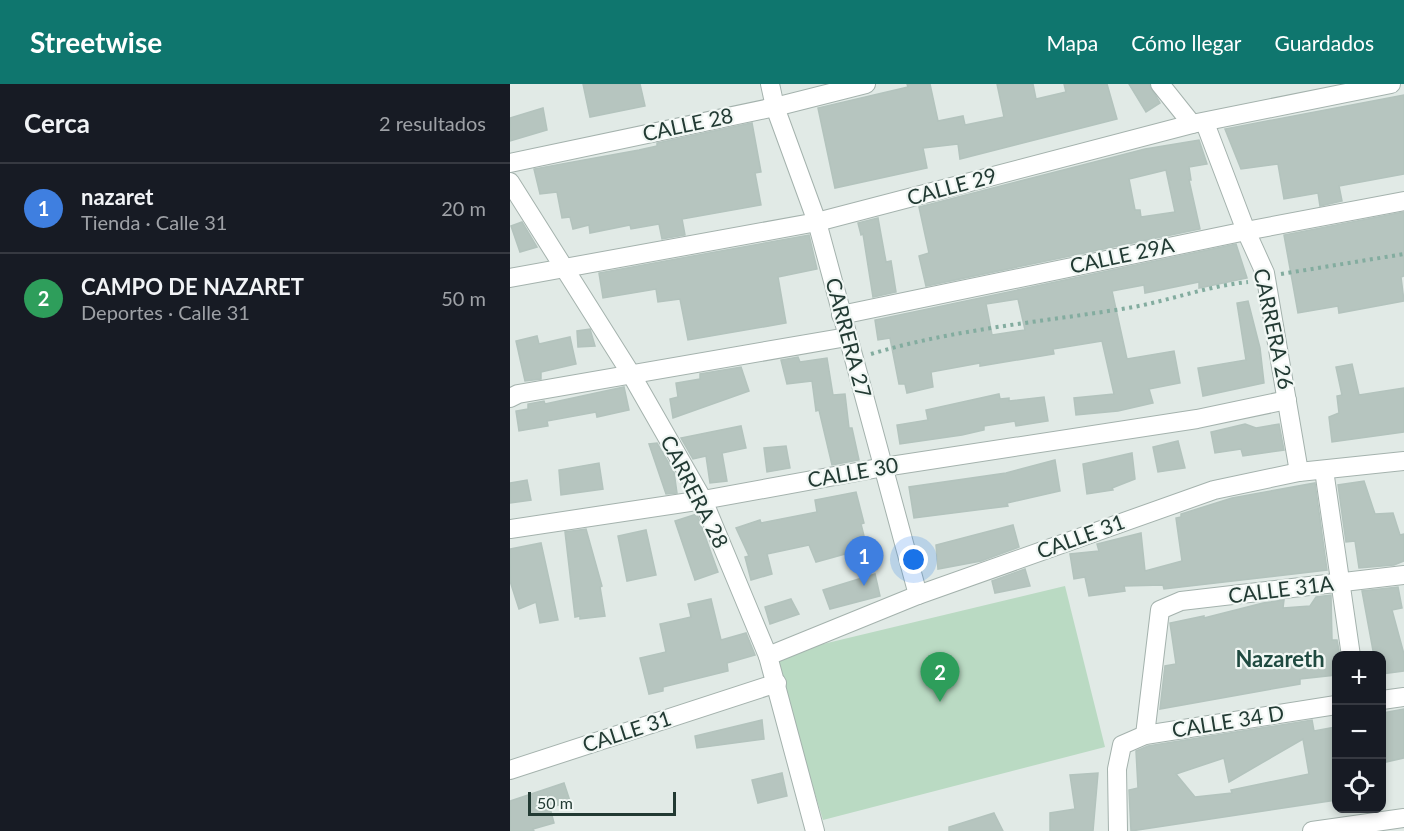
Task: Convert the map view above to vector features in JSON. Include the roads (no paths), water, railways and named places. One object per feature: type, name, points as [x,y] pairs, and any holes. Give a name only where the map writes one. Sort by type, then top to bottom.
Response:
[{"type":"street","name":"CARRERA 27","points":[[770,84],[775,107],[817,222],[918,595]]},
{"type":"street","name":"CALLE 28","points":[[510,163],[775,107],[866,84]]},
{"type":"street","name":"CARRERA 26","points":[[1160,84],[1198,124],[1266,276],[1299,472]]},
{"type":"street","name":"CALLE 29","points":[[510,278],[817,222],[1198,124],[1391,84]]},
{"type":"street","name":"CARRERA 28","points":[[510,182],[631,374],[703,500],[768,656],[815,831]]},
{"type":"street","name":"CALLE 29A","points":[[841,315],[1246,231],[1404,201]]},
{"type":"street","points":[[510,398],[518,394],[847,337]]},
{"type":"street","name":"CALLE 30","points":[[510,529],[703,500],[884,467],[1197,419],[1287,400]]},
{"type":"street","name":"CALLE 31","points":[[768,656],[918,595],[1214,490],[1299,472],[1404,461]]},
{"type":"street","points":[[1324,470],[1350,651]]},
{"type":"street","name":"CALLE 31A","points":[[1145,735],[1160,610],[1181,602],[1404,575]]},
{"type":"street","name":"CALLE 31","points":[[510,770],[777,683]]},
{"type":"street","points":[[1386,699],[1404,697]]},
{"type":"street","name":"CALLE 34 D","points":[[1118,831],[1117,768],[1122,745],[1145,735],[1332,706]]},
{"type":"street","points":[[1312,831],[1371,816],[1404,818]]},
{"type":"place","name":"nazaret","points":[[864,586]]},
{"type":"place","name":"CAMPO DE NAZARET","points":[[940,702]]},
{"type":"district","name":"Nazareth","points":[[1280,659]]}]
